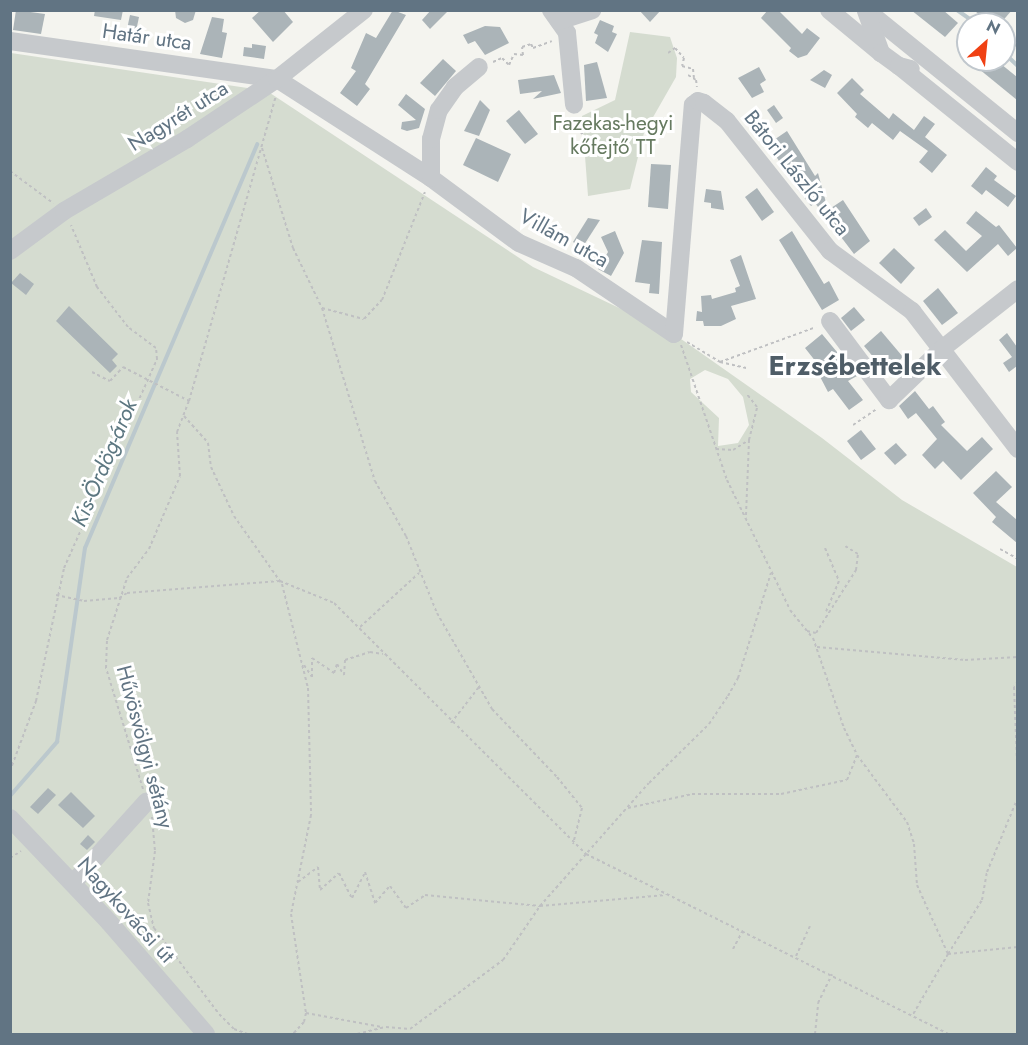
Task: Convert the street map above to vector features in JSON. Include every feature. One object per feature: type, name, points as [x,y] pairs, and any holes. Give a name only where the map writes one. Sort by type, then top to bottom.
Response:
[{"type":"street","name":"Nagyrét utca","points":[[10,251],[64,211],[187,140],[277,79],[364,10]]},
{"type":"street","points":[[574,105],[567,33],[555,16],[592,10]]},
{"type":"street","points":[[829,10],[1017,162]]},
{"type":"street","points":[[866,10],[881,52]]},
{"type":"street","points":[[866,10],[1017,133]]},
{"type":"street","name":"Határ utca","points":[[10,41],[277,79]]},
{"type":"street","points":[[899,66],[949,76]]},
{"type":"street","points":[[431,178],[431,139],[439,110],[455,87],[479,67]]},
{"type":"street","name":"Villám utca","points":[[277,79],[431,178],[519,243],[576,268],[674,334]]},
{"type":"street","name":"Bátori László utca","points":[[674,334],[693,105],[698,101],[713,108],[726,121],[830,251],[912,311],[1016,444]]},
{"type":"street","points":[[830,321],[889,400],[943,348],[1017,289]]},
{"type":"street","points":[[73,883],[147,801]]},
{"type":"street","name":"Nagykovácsi út","points":[[10,818],[73,883],[206,1035]]},
{"type":"path","points":[[479,67],[502,58],[509,65],[514,54],[523,55],[522,47],[544,45]]},
{"type":"path","points":[[668,53],[675,48],[684,58],[682,66],[693,69],[697,90]]},
{"type":"path","points":[[688,75],[694,78]]},
{"type":"path","name":"Hűvösvölgyi sétány","points":[[246,1034],[219,1014],[153,928],[148,903],[156,837],[105,655],[119,598],[127,578],[149,549],[180,476],[182,460],[176,440],[261,146],[276,107],[277,79]]},
{"type":"path","points":[[576,128],[586,137]]},
{"type":"path","points":[[261,146],[293,248],[322,308],[375,481],[406,536],[419,573],[492,709],[582,808],[573,844]]},
{"type":"path","points":[[10,171],[64,211],[97,287],[128,327],[156,348],[157,359],[64,568],[56,595],[36,701],[10,771]]},
{"type":"path","points":[[322,308],[364,319],[382,300],[431,178]]},
{"type":"path","points":[[720,362],[810,329]]},
{"type":"path","points":[[674,334],[720,362],[746,368]]},
{"type":"path","points":[[674,334],[683,350],[716,449],[771,573],[790,610],[817,647],[844,728],[857,755],[907,822],[914,844],[917,885],[948,954]]},
{"type":"path","points":[[92,372],[110,381],[123,367],[189,401]]},
{"type":"path","points":[[746,393],[757,407],[749,440],[746,516]]},
{"type":"path","points":[[853,425],[889,400]]},
{"type":"path","points":[[184,416],[208,442],[211,467],[234,516],[280,581],[308,688],[311,815],[291,914],[306,1013],[295,1034]]},
{"type":"path","points":[[716,449],[734,450],[749,440]]},
{"type":"path","points":[[826,611],[839,601],[856,570],[858,554],[845,546]]},
{"type":"path","points":[[807,631],[816,633],[839,581],[825,548]]},
{"type":"path","points":[[1000,549],[1017,559]]},
{"type":"path","points":[[360,627],[419,573]]},
{"type":"path","points":[[306,1013],[386,1028],[410,1029],[503,960],[540,906],[628,808],[709,724],[738,678],[771,573]]},
{"type":"path","points":[[56,595],[84,601],[119,598],[127,593],[280,581],[334,603],[360,627],[451,723],[573,844],[586,854],[666,895],[796,956],[948,1035]]},
{"type":"path","points":[[817,647],[965,660],[1017,657]]},
{"type":"path","points":[[302,663],[312,676],[312,658],[334,673],[337,664],[344,675],[345,660],[370,652],[384,654]]},
{"type":"path","points":[[1017,681],[1014,687],[1017,787]]},
{"type":"path","points":[[451,723],[479,687]]},
{"type":"path","points":[[628,808],[692,794],[781,794],[846,780],[857,755]]},
{"type":"path","points":[[912,1016],[982,900],[987,872],[1017,797]]},
{"type":"path","points":[[298,882],[318,867],[320,890],[339,873],[352,898],[365,872],[375,903],[390,886],[406,908],[425,895],[540,906],[666,895]]},
{"type":"path","points":[[796,956],[810,926]]},
{"type":"path","points":[[733,949],[743,930]]},
{"type":"path","points":[[948,954],[1017,947]]},
{"type":"path","points":[[815,1035],[818,1003],[832,974]]},
{"type":"path","points":[[357,1035],[386,1028]]},
{"type":"green space","name":"Fazekas-hegyi kőfejtő TT","points":[[630,32],[670,37],[677,58],[676,77],[644,133],[630,189],[588,196],[582,116],[615,100]]},
{"type":"green space","points":[[11,53],[267,91],[533,267],[674,334],[822,438],[902,500],[1017,567],[1017,1034],[11,1034]],"holes":[[[705,370],[728,379],[743,397],[749,425],[738,443],[718,446],[719,418],[691,392],[690,379]]]},
{"type":"building","points":[[16,10],[45,14],[41,34],[13,30]]},
{"type":"building","points":[[95,10],[123,10],[121,20],[94,16]]},
{"type":"building","points":[[175,10],[196,10],[193,20],[185,23],[176,18]]},
{"type":"building","points":[[261,10],[283,10],[293,22],[273,42],[252,18]]},
{"type":"building","points":[[393,10],[406,15],[365,84],[370,89],[357,106],[340,93],[356,71],[351,68],[366,33],[376,38]]},
{"type":"building","points":[[431,10],[449,10],[430,29],[422,20]]},
{"type":"building","points":[[639,10],[661,10],[650,22]]},
{"type":"building","points":[[768,10],[778,10],[802,34],[807,28],[820,38],[807,55],[798,58],[789,51],[791,48],[761,18]]},
{"type":"building","points":[[911,10],[943,10],[956,21],[956,25],[945,37]]},
{"type":"building","points":[[974,10],[1012,10],[1010,12],[976,12]]},
{"type":"building","points":[[130,15],[139,17],[135,36],[126,34]]},
{"type":"building","points":[[212,17],[224,19],[222,32],[227,33],[222,58],[200,54]]},
{"type":"building","points":[[600,20],[614,26],[612,32],[617,34],[608,52],[595,43],[598,35],[594,33]]},
{"type":"building","points":[[485,26],[500,27],[509,43],[485,55],[475,41],[468,44],[463,35]]},
{"type":"building","points":[[252,44],[266,46],[264,59],[243,56],[244,47],[252,48]]},
{"type":"building","points":[[443,59],[456,71],[435,96],[420,83]]},
{"type":"building","points":[[597,62],[607,98],[586,101],[584,65]]},
{"type":"building","points":[[759,67],[766,80],[760,84],[764,92],[752,98],[738,78]]},
{"type":"building","points":[[824,70],[832,75],[825,88],[810,80]]},
{"type":"building","points":[[983,72],[1011,72],[1017,77],[1017,100]]},
{"type":"building","points":[[554,75],[561,93],[533,99],[542,91],[520,94],[518,80]]},
{"type":"building","points":[[852,78],[864,90],[860,94],[889,119],[893,113],[914,130],[924,116],[935,124],[925,137],[947,155],[932,173],[919,162],[928,151],[900,131],[893,140],[872,123],[868,128],[855,117],[857,114],[837,93]]},
{"type":"building","points":[[406,94],[425,109],[419,128],[407,131],[401,129],[402,122],[416,120],[398,105]]},
{"type":"building","points":[[480,100],[490,110],[479,136],[464,131]]},
{"type":"building","points":[[774,105],[783,118],[776,123],[767,110]]},
{"type":"building","points":[[519,110],[538,134],[525,144],[506,121]]},
{"type":"building","points":[[787,131],[815,176],[818,173],[828,210],[843,200],[870,241],[854,254],[815,203],[811,206],[798,190],[768,144]]},
{"type":"building","points":[[476,138],[511,154],[498,182],[463,165]]},
{"type":"building","points":[[651,164],[671,165],[668,209],[648,207]]},
{"type":"building","points":[[986,167],[997,176],[994,180],[1016,196],[1008,207],[986,190],[982,195],[971,186]]},
{"type":"building","points":[[757,188],[774,212],[762,221],[745,197]]},
{"type":"building","points":[[706,189],[721,191],[724,210],[711,208],[711,203],[704,202]]},
{"type":"building","points":[[926,208],[932,217],[919,226],[913,218]]},
{"type":"building","points":[[976,211],[996,227],[999,225],[1017,248],[1008,256],[998,244],[967,272],[934,240],[945,230],[966,251],[982,236],[966,223]]},
{"type":"building","points":[[588,218],[600,220],[582,248],[573,242]]},
{"type":"building","points":[[615,231],[624,253],[611,276],[598,269],[608,252],[601,237]]},
{"type":"building","points":[[792,231],[824,284],[829,281],[839,300],[822,310],[779,240]]},
{"type":"building","points":[[642,240],[662,242],[659,294],[649,293],[650,284],[635,282]]},
{"type":"building","points":[[894,248],[915,268],[901,284],[879,263]]},
{"type":"building","points":[[741,255],[756,299],[731,306],[736,319],[721,326],[704,326],[703,321],[696,321],[697,311],[702,312],[701,296],[711,295],[712,299],[736,292],[735,288],[740,286],[730,260]]},
{"type":"building","points":[[20,273],[34,284],[26,295],[11,283]]},
{"type":"building","points":[[938,288],[958,313],[942,325],[923,301]]},
{"type":"building","points":[[69,306],[118,354],[112,360],[117,366],[110,373],[56,321]]},
{"type":"building","points":[[854,307],[865,320],[851,331],[841,318]]},
{"type":"building","points":[[881,331],[903,357],[886,372],[864,346]]},
{"type":"building","points":[[1007,333],[1017,347],[1017,366],[1009,372],[1003,363],[1012,357],[999,340]]},
{"type":"building","points":[[822,334],[857,376],[848,381],[863,400],[849,410],[833,389],[828,392],[816,369],[820,367],[805,348]]},
{"type":"building","points":[[915,391],[929,409],[933,406],[945,422],[941,425],[967,451],[982,437],[993,449],[961,480],[943,461],[935,469],[922,455],[937,439],[916,413],[908,419],[899,406]]},
{"type":"building","points":[[861,430],[876,449],[861,460],[847,441]]},
{"type":"building","points":[[896,443],[907,455],[895,465],[884,453]]},
{"type":"building","points":[[996,471],[1012,487],[996,502],[1017,520],[1017,543],[992,522],[996,517],[973,493]]},
{"type":"building","points":[[48,788],[56,795],[38,814],[30,807]]},
{"type":"building","points":[[71,792],[95,816],[83,828],[58,805]]},
{"type":"building","points":[[88,835],[95,842],[87,850],[80,844]]},
{"type":"waterway","name":"Kis-Ördög-árok","points":[[10,796],[57,742],[85,548],[257,144]]},
{"type":"district","name":"Erzsébettelek","points":[[855,366]]}]
